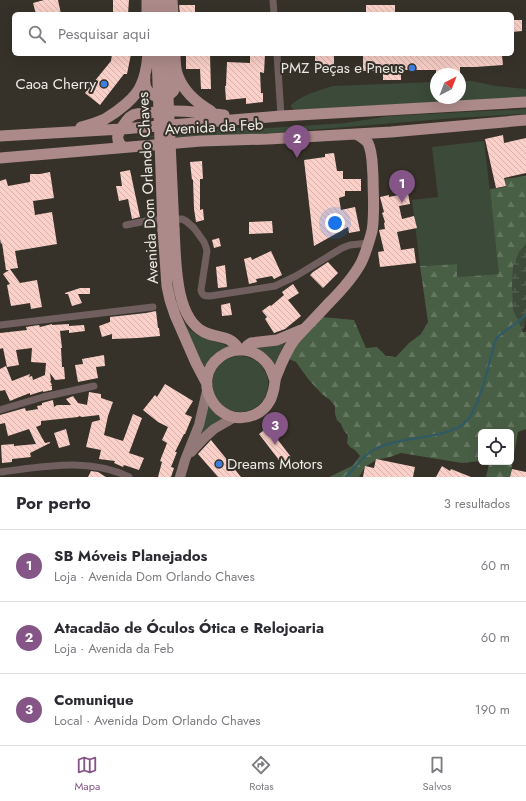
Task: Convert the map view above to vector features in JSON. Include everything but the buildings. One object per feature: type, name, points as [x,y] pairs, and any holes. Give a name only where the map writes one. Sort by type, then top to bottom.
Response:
[{"type":"main road","points":[[147,0],[147,12]]},
{"type":"main road","points":[[156,0],[156,12]]},
{"type":"main road","points":[[164,0],[165,12]]},
{"type":"main road","points":[[172,0],[173,12]]},
{"type":"main road","points":[[148,56],[145,81],[146,88],[150,93],[158,97],[163,97],[170,94],[175,89],[177,83],[175,56]]},
{"type":"main road","name":"Avenida Dom Orlando Chaves","points":[[157,56],[168,230],[167,286],[170,300],[210,398],[216,407],[225,414],[235,417]]},
{"type":"main road","points":[[166,56],[168,230]]},
{"type":"main road","points":[[53,133],[94,123],[112,115],[135,94],[141,86],[146,70]]},
{"type":"main road","points":[[177,75],[189,94],[195,100],[213,112],[224,115]]},
{"type":"main road","name":"Avenida da Feb","points":[[0,136],[122,129],[281,116],[526,102]]},
{"type":"main road","points":[[123,147],[118,138],[128,118],[133,115],[162,111],[198,111],[245,119]]},
{"type":"main road","name":"Avenida da Feb","points":[[0,158],[201,141],[391,132],[526,120]]},
{"type":"main road","points":[[372,158],[379,140],[384,135],[391,132]]},
{"type":"main road","points":[[185,460],[214,429],[235,417],[255,415],[264,409],[274,392],[274,381],[285,353],[305,328],[348,282],[360,264],[369,243],[374,212],[372,158],[368,143],[356,134]]},
{"type":"main road","name":"Avenida Dom Orlando Chaves","points":[[168,230],[178,289],[187,314],[191,320],[198,328],[208,334],[228,339],[241,350],[250,351],[259,355],[267,362],[272,371],[274,381]]},
{"type":"main road","points":[[180,477],[199,425],[207,388],[207,376],[212,366],[219,358],[228,352],[241,350],[251,343],[277,340],[305,328]]},
{"type":"street","points":[[273,0],[274,12]]},
{"type":"street","points":[[277,56],[281,116]]},
{"type":"street","points":[[126,225],[151,220],[186,220],[204,242],[207,251],[201,290],[204,296],[275,286],[296,276],[342,248],[350,245],[369,243]]},
{"type":"street","points":[[0,325],[153,307]]},
{"type":"street","points":[[0,410],[43,397],[94,386]]},
{"type":"street","points":[[0,471],[71,464],[95,466],[124,474],[129,477]]},
{"type":"green space","points":[[466,81],[526,89],[526,97],[466,100]]},
{"type":"green space","points":[[430,82],[430,102],[295,110],[291,107],[295,101],[305,96],[333,86]]},
{"type":"green space","points":[[526,109],[526,114],[455,118],[274,133],[196,137],[131,138],[228,128],[269,128],[346,123],[389,116]]},
{"type":"green space","points":[[484,141],[500,274],[457,277],[457,264],[420,266],[412,200],[438,197],[432,147]]},
{"type":"green space","points":[[526,176],[526,244],[519,252],[522,332],[526,332],[526,429],[518,432],[514,454],[514,429],[478,429],[478,461],[462,463],[401,453],[376,460],[365,467],[359,477],[329,477],[352,466],[360,456],[347,443],[348,435],[337,420],[335,406],[309,380],[296,362],[287,358],[295,345],[322,317],[354,320],[366,348],[377,347],[386,356],[396,357],[409,343],[421,334],[428,322],[420,266],[457,264],[457,277],[499,274],[490,189],[506,187],[505,179]]},
{"type":"green space","points":[[526,244],[526,318],[523,332],[513,310],[512,284],[513,266],[519,252]]},
{"type":"green space","points":[[184,324],[199,336],[231,347],[215,354],[204,368]]},
{"type":"green space","points":[[285,342],[274,369],[254,345]]},
{"type":"green space","points":[[234,356],[246,356],[256,360],[264,368],[268,378],[268,390],[264,400],[256,408],[246,412],[234,412],[224,408],[216,400],[212,390],[212,378],[216,368],[224,360]]},
{"type":"green space","points":[[206,404],[224,420],[192,446]]},
{"type":"green space","points":[[489,465],[512,465],[510,477],[486,477]]},
{"type":"waterway","points":[[346,477],[363,458],[375,449],[391,443],[443,433],[461,426],[471,415],[479,397],[496,339],[526,314]]},
{"type":"place","name":"PMZ Peças e Pneus","points":[[412,68]]},
{"type":"place","name":"Caoa Cherry","points":[[104,84]]},
{"type":"place","name":"Atacadão de Óculos Ótica e Relojoaria","points":[[297,158]]},
{"type":"place","name":"SB Móveis Planejados","points":[[402,203]]},
{"type":"place","name":"Comunique","points":[[275,445]]},
{"type":"place","name":"Dreams Motors","points":[[219,464]]}]
